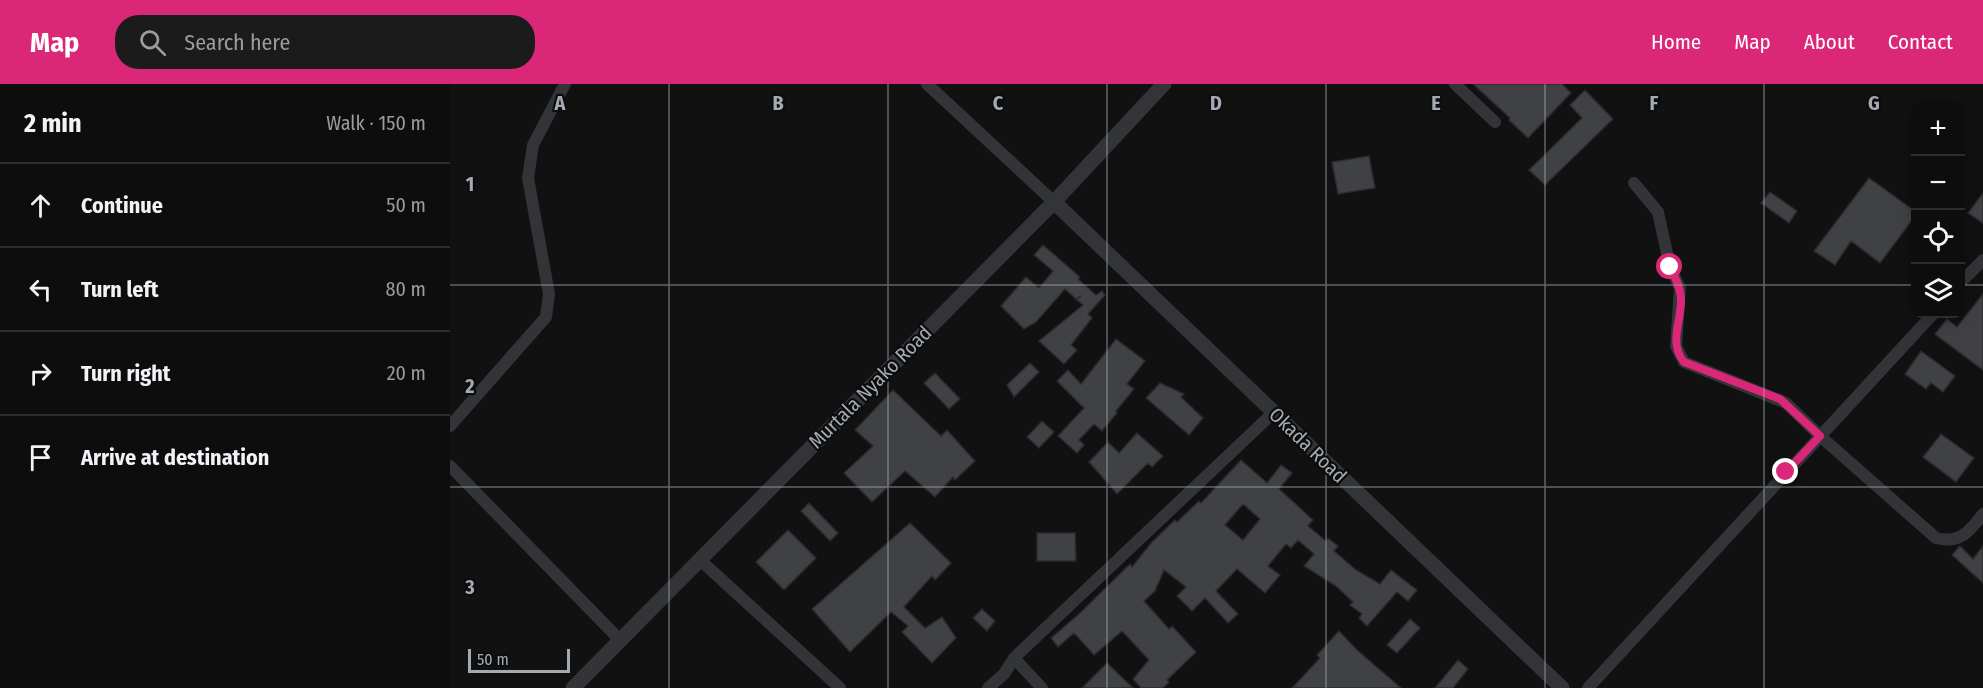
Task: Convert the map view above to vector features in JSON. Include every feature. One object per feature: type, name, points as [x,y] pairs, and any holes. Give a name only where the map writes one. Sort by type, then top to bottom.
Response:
[{"type":"street","points":[[450,426],[546,317],[549,294],[528,178],[533,145],[565,84]]},
{"type":"street","points":[[927,84],[1054,202]]},
{"type":"street","name":"Murtala Nyako Road","points":[[573,688],[1054,202],[1164,84]]},
{"type":"street","points":[[1455,84],[1495,122]]},
{"type":"street","points":[[1634,183],[1658,212],[1670,267],[1680,288],[1681,301],[1676,337],[1678,355],[1689,366],[1780,399],[1936,538],[1950,542],[1961,538],[1983,514]]},
{"type":"street","name":"Okada Road","points":[[1054,202],[1562,688]]},
{"type":"street","points":[[1965,279],[1983,261]]},
{"type":"street","points":[[1588,688],[1929,318]]},
{"type":"street","points":[[988,688],[1004,674],[1014,658],[1274,412]]},
{"type":"street","points":[[450,466],[619,639]]},
{"type":"street","points":[[699,559],[840,688]]},
{"type":"street","points":[[1014,658],[1042,688]]},
{"type":"building","points":[[1473,84],[1562,84],[1571,93],[1528,138]]},
{"type":"building","points":[[1585,90],[1613,119],[1545,185],[1529,170],[1582,118],[1570,105]]},
{"type":"building","points":[[1369,156],[1375,188],[1338,194],[1332,162]]},
{"type":"building","points":[[1869,178],[1911,208],[1911,222],[1880,263],[1851,241],[1835,265],[1814,251]]},
{"type":"building","points":[[1770,192],[1797,211],[1789,223],[1761,203]]},
{"type":"building","points":[[1983,193],[1983,223],[1968,213]]},
{"type":"building","points":[[1043,245],[1080,277],[1078,279],[1096,295],[1102,291],[1105,295],[1088,314],[1092,318],[1071,345],[1077,350],[1064,364],[1039,341],[1083,305],[1077,300],[1081,296],[1076,299],[1065,289],[1036,322],[1024,329],[1001,306],[1026,277],[1039,288],[1053,271],[1034,255]]},
{"type":"building","points":[[1983,294],[1983,370],[1935,334],[1947,319],[1957,327]]},
{"type":"building","points":[[1116,339],[1145,361],[1127,384],[1134,389],[1116,411],[1117,413],[1102,431],[1094,424],[1079,440],[1084,445],[1077,453],[1058,436],[1084,408],[1057,381],[1068,370],[1081,384]]},
{"type":"building","points":[[1921,351],[1955,376],[1943,392],[1931,383],[1926,389],[1905,374]]},
{"type":"building","points":[[1030,363],[1039,372],[1014,397],[1007,385]]},
{"type":"building","points":[[935,373],[960,399],[949,409],[924,383]]},
{"type":"building","points":[[1160,383],[1184,394],[1181,397],[1203,418],[1189,435],[1146,398]]},
{"type":"building","points":[[893,390],[941,436],[947,430],[975,461],[955,480],[953,477],[935,497],[905,471],[872,502],[844,473],[873,446],[855,430]]},
{"type":"building","points":[[1042,421],[1054,432],[1039,448],[1027,437]]},
{"type":"building","points":[[1137,433],[1163,456],[1152,467],[1148,463],[1117,494],[1089,462],[1108,442],[1119,453]]},
{"type":"building","points":[[1941,434],[1974,458],[1956,482],[1923,457]]},
{"type":"building","points":[[1241,460],[1267,483],[1281,465],[1292,473],[1279,489],[1313,520],[1308,526],[1326,541],[1328,538],[1338,546],[1334,551],[1356,570],[1380,584],[1391,570],[1417,590],[1408,601],[1397,592],[1367,626],[1359,618],[1362,614],[1350,605],[1353,602],[1336,586],[1304,566],[1314,554],[1298,540],[1291,548],[1286,544],[1268,566],[1280,575],[1265,593],[1237,569],[1216,591],[1238,614],[1228,623],[1205,598],[1192,611],[1177,596],[1186,587],[1164,570],[1155,591],[1144,601],[1169,629],[1172,626],[1196,652],[1167,680],[1169,682],[1163,688],[1141,688],[1133,679],[1149,660],[1122,631],[1094,655],[1074,633],[1058,647],[1051,638],[1130,564],[1132,567],[1152,542],[1175,520],[1177,522],[1199,501],[1201,503]],"holes":[[[1243,504],[1260,519],[1243,540],[1225,525]]]},
{"type":"building","points":[[809,503],[838,533],[830,541],[801,511]]},
{"type":"building","points":[[910,523],[951,563],[935,580],[932,576],[904,607],[925,628],[942,617],[956,638],[932,663],[902,632],[908,626],[891,612],[850,652],[812,609]]},
{"type":"building","points":[[788,530],[816,558],[784,590],[756,562]]},
{"type":"building","points":[[1037,533],[1075,533],[1076,561],[1037,561]]},
{"type":"building","points":[[1960,546],[1973,559],[1983,546],[1983,583],[1952,555]]},
{"type":"building","points":[[982,609],[995,621],[987,631],[973,618]]},
{"type":"building","points":[[1410,619],[1420,628],[1397,653],[1387,645]]},
{"type":"building","points":[[1339,631],[1357,650],[1401,688],[1292,688],[1320,658],[1317,655]]},
{"type":"building","points":[[1458,660],[1468,669],[1453,688],[1435,688]]},
{"type":"building","points":[[1107,663],[1133,688],[1082,688]]},
{"type":"route","points":[[1670,267],[1680,288],[1681,301],[1676,346],[1678,355],[1684,362],[1689,366],[1780,399],[1820,436],[1786,472]]}]
